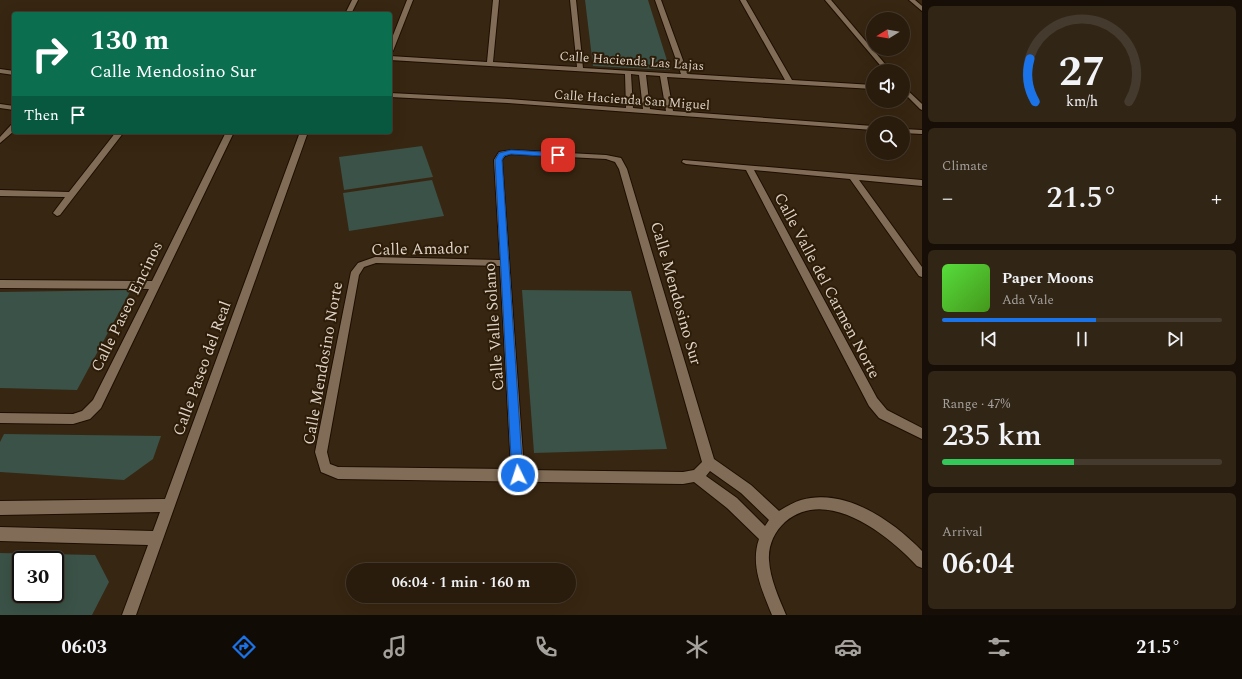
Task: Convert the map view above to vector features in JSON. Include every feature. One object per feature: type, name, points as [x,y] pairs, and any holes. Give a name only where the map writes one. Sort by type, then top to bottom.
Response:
[{"type":"street","points":[[349,12],[355,0]]},
{"type":"street","points":[[392,46],[410,0]]},
{"type":"street","points":[[490,63],[496,0]]},
{"type":"street","points":[[573,0],[580,69]]},
{"type":"street","points":[[658,0],[685,75]]},
{"type":"street","points":[[744,0],[790,83]]},
{"type":"street","points":[[828,0],[882,64]]},
{"type":"street","points":[[912,0],[922,9]]},
{"type":"street","name":"Calle Hacienda Las Lajas","points":[[392,58],[866,87]]},
{"type":"street","points":[[0,72],[12,72]]},
{"type":"street","points":[[628,72],[630,111]]},
{"type":"street","points":[[642,73],[647,112]]},
{"type":"street","points":[[662,74],[670,114]]},
{"type":"street","name":"Calle Hacienda San Miguel","points":[[392,95],[508,101],[866,128]]},
{"type":"street","points":[[910,96],[922,108]]},
{"type":"street","points":[[0,106],[12,108]]},
{"type":"street","points":[[0,141],[12,128]]},
{"type":"street","points":[[910,131],[922,132]]},
{"type":"street","points":[[57,213],[118,134]]},
{"type":"street","name":"Calle Paseo Encinos","points":[[0,418],[73,419],[86,415],[97,404],[229,134]]},
{"type":"street","name":"Calle Paseo del Real","points":[[129,615],[303,134]]},
{"type":"street","name":"Calle Mendosino Sur","points":[[502,154],[511,152],[535,153],[606,157],[618,160],[623,169],[709,463]]},
{"type":"street","name":"Calle Valle Solano","points":[[502,154],[498,160],[518,475]]},
{"type":"street","points":[[686,162],[922,183]]},
{"type":"street","name":"Calle Valle del Carmen Norte","points":[[749,168],[873,402],[884,414],[922,434]]},
{"type":"street","points":[[853,177],[922,274]]},
{"type":"street","points":[[0,193],[70,195]]},
{"type":"street","name":"Calle Amador","points":[[361,265],[375,260],[504,263]]},
{"type":"street","name":"Calle Mendosino Norte","points":[[361,265],[354,274],[321,452],[324,468],[338,473],[518,475]]},
{"type":"street","points":[[0,284],[154,285]]},
{"type":"street","points":[[518,475],[684,478],[696,476],[704,471],[709,463],[746,489],[778,520]]},
{"type":"street","points":[[696,476],[732,503],[766,536]]},
{"type":"street","points":[[779,615],[767,587],[762,560],[766,536],[778,520],[795,507],[818,503],[844,507],[871,518],[897,536],[922,561]]},
{"type":"street","points":[[0,508],[169,505]]},
{"type":"street","points":[[0,534],[157,538]]},
{"type":"green space","points":[[585,0],[648,0],[670,70],[593,66]]},
{"type":"green space","points":[[422,146],[433,177],[344,190],[339,157]]},
{"type":"green space","points":[[432,180],[444,216],[349,231],[343,193]]},
{"type":"green space","points":[[131,290],[77,390],[0,388],[0,292]]},
{"type":"green space","points":[[522,290],[631,291],[667,449],[534,453]]},
{"type":"green space","points":[[4,434],[161,436],[153,459],[124,480],[0,472],[0,442]]},
{"type":"green space","points":[[0,553],[12,553],[12,603],[64,603],[64,554],[95,555],[109,582],[92,615],[0,615]]},
{"type":"route","points":[[518,475],[498,160],[502,154],[511,152],[558,155]]}]
